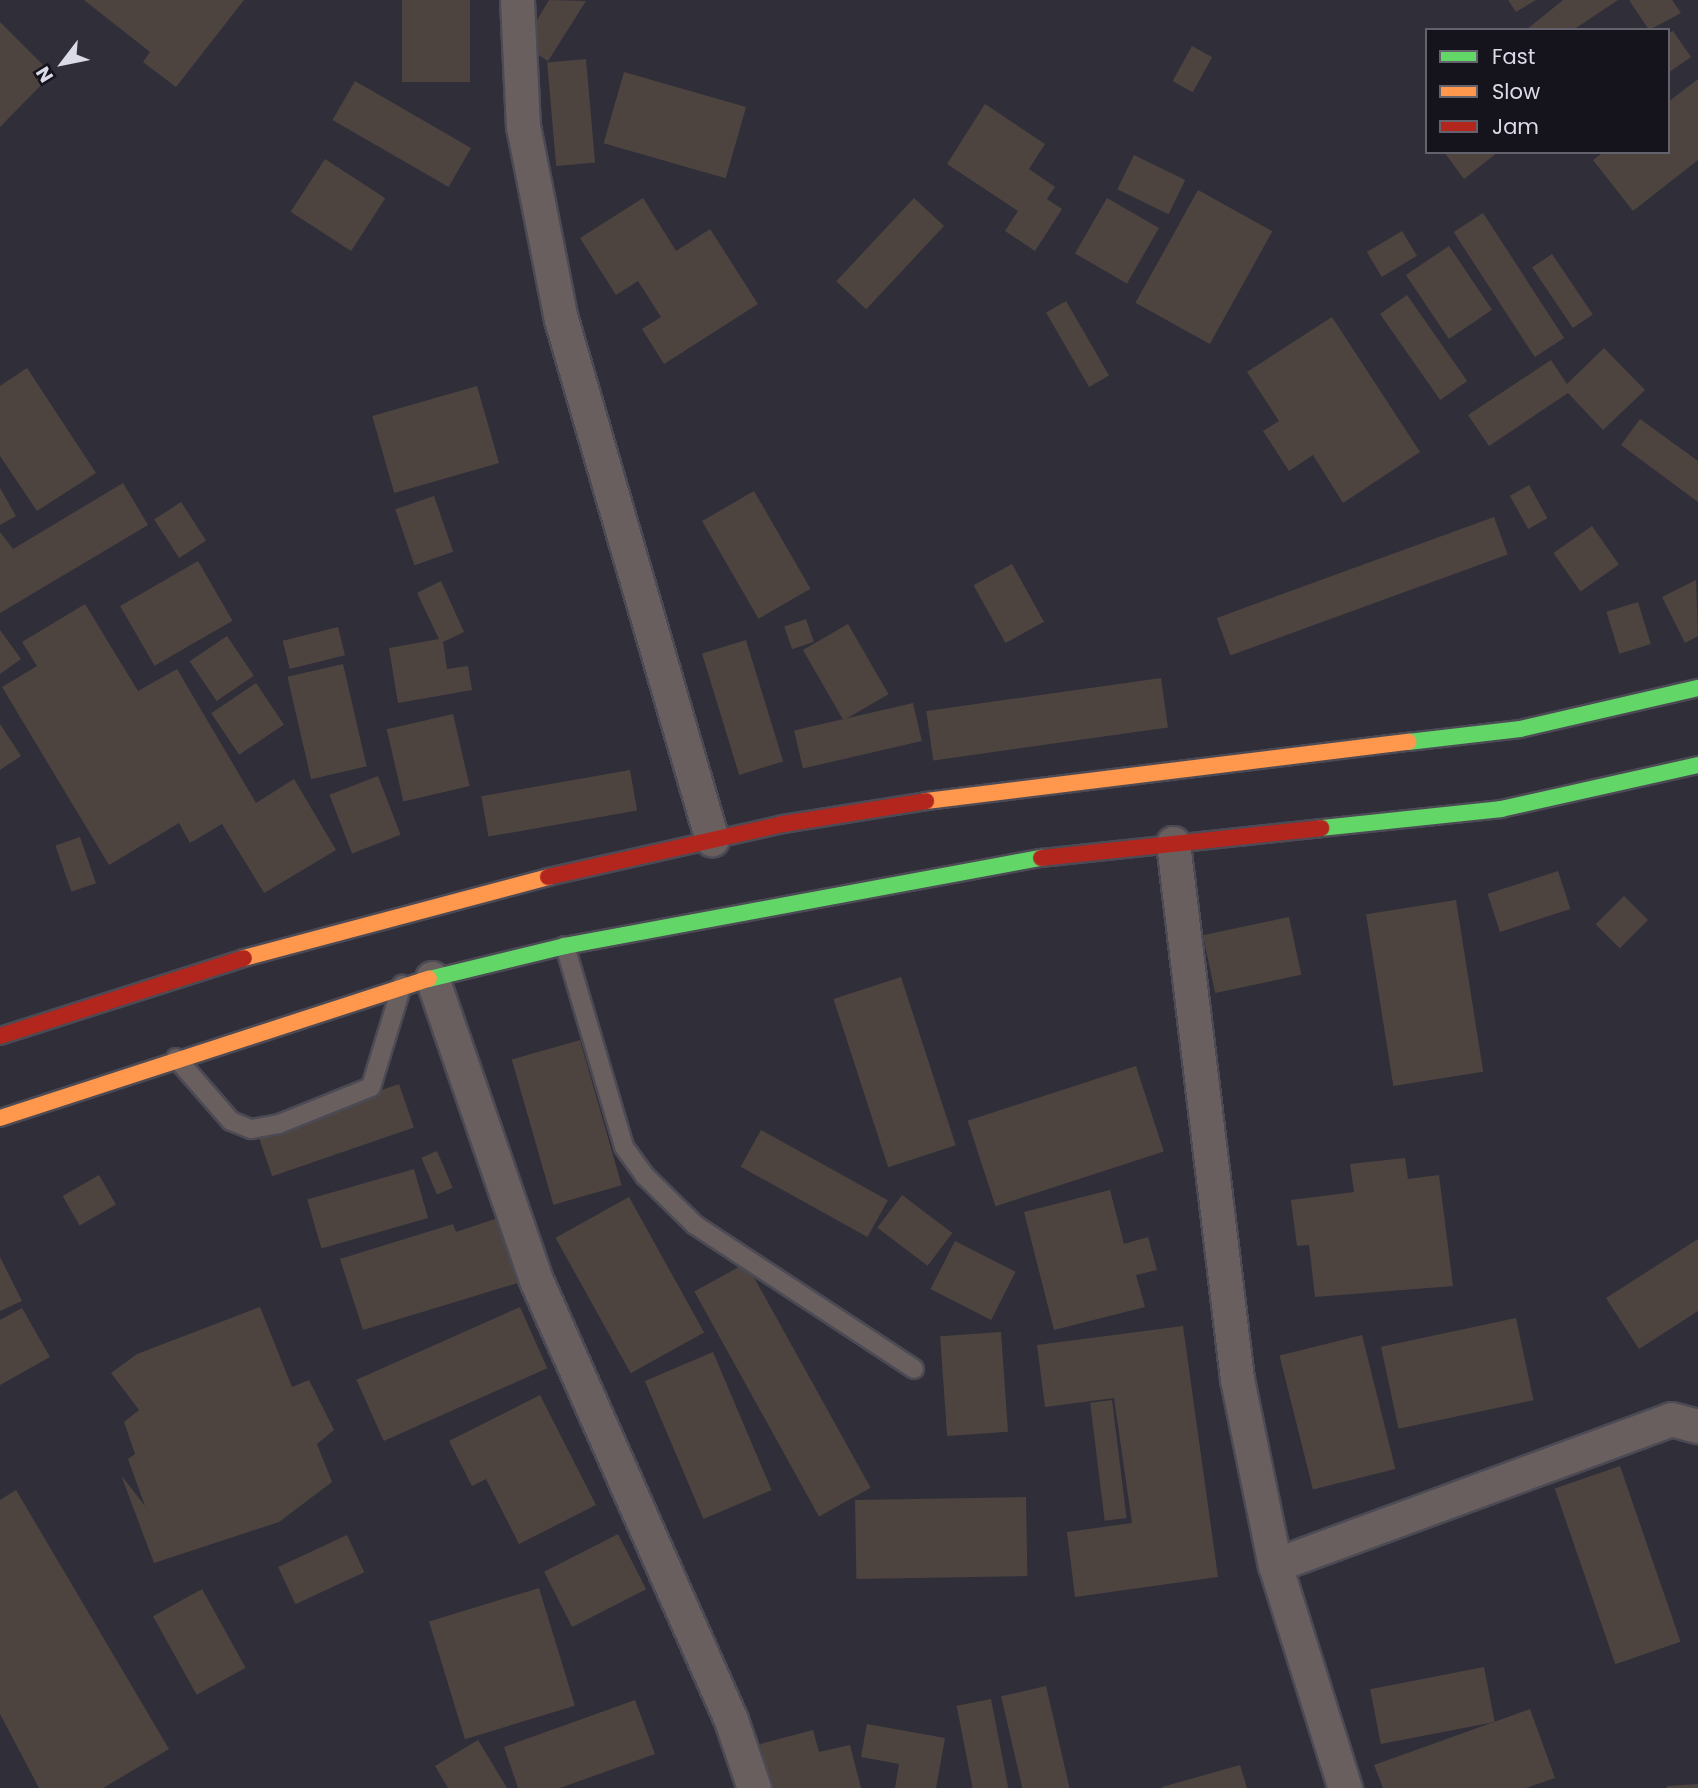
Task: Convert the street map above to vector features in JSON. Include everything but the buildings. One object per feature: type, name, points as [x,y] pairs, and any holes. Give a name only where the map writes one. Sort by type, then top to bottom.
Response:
[{"type":"main road","points":[[0,1036],[287,944],[475,893],[712,840],[970,793],[1520,729],[1698,688]]},
{"type":"main road","points":[[0,1118],[176,1058],[417,982],[565,946],[1065,854],[1501,808],[1698,765]]},
{"type":"street","points":[[517,0],[523,126],[561,319],[712,840]]},
{"type":"street","points":[[1173,843],[1237,1378],[1275,1565],[1345,1788]]},
{"type":"street","points":[[417,982],[536,1280],[731,1720],[754,1788]]},
{"type":"street","points":[[1275,1565],[1671,1419],[1698,1426]]},
{"type":"lane","points":[[565,946],[624,1147],[645,1176],[695,1225],[914,1369]]},
{"type":"lane","points":[[176,1058],[231,1121],[251,1129],[279,1124],[371,1087],[417,982]]},
{"type":"traffic: fast","points":[[1408,742],[1520,729],[1698,688]]},
{"type":"traffic: fast","points":[[1321,828],[1501,809],[1698,765]]},
{"type":"traffic: fast","points":[[429,979],[565,946],[1041,858]]},
{"type":"traffic: slow","points":[[926,801],[1408,742]]},
{"type":"traffic: slow","points":[[244,958],[548,877]]},
{"type":"traffic: slow","points":[[0,1118],[429,979]]},
{"type":"traffic: jam","points":[[548,877],[783,824],[926,801]]},
{"type":"traffic: jam","points":[[1041,858],[1321,828]]},
{"type":"traffic: jam","points":[[0,1036],[244,958]]}]
